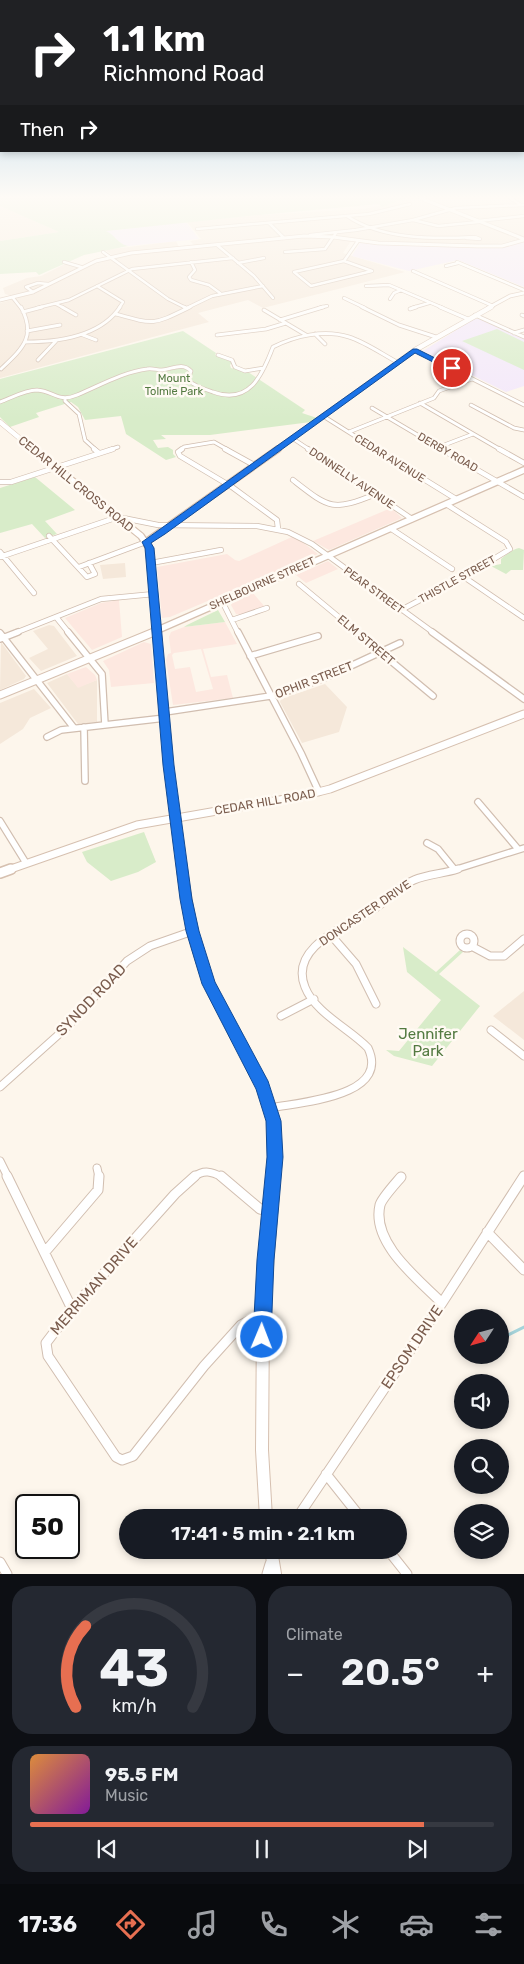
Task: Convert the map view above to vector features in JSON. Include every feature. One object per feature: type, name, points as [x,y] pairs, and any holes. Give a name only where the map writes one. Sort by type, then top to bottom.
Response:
[{"type":"main road","points":[[0,300],[32,292],[72,271]]},
{"type":"main road","points":[[146,542],[415,350],[475,315],[513,295],[524,292]]},
{"type":"main road","name":"CEDAR HILL CROSS ROAD","points":[[1,424],[118,517],[146,542],[150,548],[165,715],[186,899],[193,931],[209,984],[262,1086],[271,1108],[275,1151],[262,1319],[262,1450],[265,1509]]},
{"type":"main road","name":"SHELBOURNE STREET","points":[[0,695],[157,630],[524,470]]},
{"type":"main road","name":"CEDAR HILL ROAD","points":[[0,873],[137,825],[319,792],[524,714]]},
{"type":"main road","points":[[274,1559],[275,1574]]},
{"type":"street","points":[[23,312],[56,304],[125,271]]},
{"type":"street","points":[[127,271],[143,279],[171,302],[186,308]]},
{"type":"street","points":[[193,271],[189,277],[191,280],[209,285],[220,293]]},
{"type":"street","points":[[247,271],[274,298]]},
{"type":"street","points":[[295,271],[311,286]]},
{"type":"street","points":[[307,290],[311,286],[370,271]]},
{"type":"street","points":[[414,271],[492,306]]},
{"type":"street","points":[[478,271],[524,292]]},
{"type":"street","points":[[32,292],[26,287],[37,283],[48,284]]},
{"type":"street","points":[[366,286],[389,285],[468,319]]},
{"type":"street","points":[[25,342],[56,341],[83,335],[116,314],[123,302],[97,286]]},
{"type":"street","points":[[116,314],[124,318],[154,323],[171,318],[198,301],[220,293],[263,286]]},
{"type":"street","points":[[390,299],[394,293],[401,290]]},
{"type":"street","points":[[1,369],[25,342],[27,331],[23,312],[13,298]]},
{"type":"street","points":[[344,298],[399,325],[436,337]]},
{"type":"street","points":[[410,309],[429,303]]},
{"type":"street","points":[[56,304],[76,315]]},
{"type":"street","points":[[280,320],[327,306]]},
{"type":"street","points":[[264,310],[306,334]]},
{"type":"street","points":[[475,315],[524,337]]},
{"type":"street","points":[[216,335],[266,329],[286,323]]},
{"type":"street","points":[[27,331],[60,325]]},
{"type":"street","points":[[514,333],[524,330]]},
{"type":"street","points":[[0,402],[37,390],[65,398],[78,395],[124,375],[147,369],[162,370],[182,366],[191,371],[188,380],[192,384],[219,394],[245,393],[264,368],[270,351],[275,346],[306,334],[338,334],[349,337],[398,362]]},
{"type":"street","points":[[315,334],[325,344]]},
{"type":"street","points":[[83,335],[96,340]]},
{"type":"street","points":[[38,360],[56,341]]},
{"type":"street","points":[[415,350],[524,404]]},
{"type":"street","points":[[218,355],[232,360],[235,367],[242,370],[264,368]]},
{"type":"street","points":[[349,432],[435,397],[440,391],[472,379]]},
{"type":"street","points":[[65,398],[65,401],[79,414],[86,440],[99,452]]},
{"type":"street","points":[[420,403],[524,462]]},
{"type":"street","points":[[471,405],[514,428],[524,430]]},
{"type":"street","name":"DERBY ROAD","points":[[372,408],[524,497]]},
{"type":"street","name":"CEDAR AVENUE","points":[[323,416],[456,499]]},
{"type":"street","points":[[439,447],[473,434]]},
{"type":"street","name":"DONNELLY AVENUE","points":[[292,438],[412,518]]},
{"type":"street","points":[[254,466],[214,442],[184,447],[179,450],[180,456],[227,484],[277,520],[278,529]]},
{"type":"street","points":[[0,482],[11,482],[118,447]]},
{"type":"street","points":[[293,480],[325,504],[334,507],[348,506],[376,494]]},
{"type":"street","name":"THISTLE STREET","points":[[401,610],[464,577],[508,551],[510,547],[446,504]]},
{"type":"street","points":[[34,593],[1,555],[118,517]]},
{"type":"street","name":"PEAR STREET","points":[[118,517],[145,524],[170,526],[238,525],[278,529],[299,536],[524,699]]},
{"type":"street","points":[[390,528],[452,569]]},
{"type":"street","points":[[50,538],[85,576],[91,577],[95,573],[90,563]]},
{"type":"street","points":[[78,567],[146,542]]},
{"type":"street","points":[[151,563],[221,550]]},
{"type":"street","points":[[464,577],[524,618]]},
{"type":"street","name":"ELM STREET","points":[[299,584],[433,696]]},
{"type":"street","points":[[74,728],[1,636],[105,598],[154,594]]},
{"type":"street","points":[[222,601],[272,696],[319,792]]},
{"type":"street","points":[[232,620],[267,608]]},
{"type":"street","points":[[56,617],[90,658],[102,676],[105,725]]},
{"type":"street","points":[[250,656],[318,636]]},
{"type":"street","name":"OPHIR STREET","points":[[47,737],[61,730],[105,725],[272,696],[327,678],[400,643]]},
{"type":"street","points":[[84,727],[85,781]]},
{"type":"street","points":[[478,802],[521,848]]},
{"type":"street","points":[[0,821],[26,863]]},
{"type":"street","points":[[427,843],[438,850],[455,870]]},
{"type":"street","name":"DONCASTER DRIVE","points":[[314,999],[303,984],[302,965],[312,950],[330,934],[376,908],[398,889],[416,878],[455,870],[521,848]]},
{"type":"street","name":"SYNOD ROAD","points":[[0,1087],[67,1027],[127,961],[150,946],[193,931]]},
{"type":"street","points":[[330,934],[356,964],[376,1004]]},
{"type":"street","points":[[473,946],[490,956],[504,956],[524,939]]},
{"type":"street","points":[[271,1108],[355,1089],[367,1075],[371,1060],[368,1048],[314,999],[281,1016]]},
{"type":"street","points":[[491,1030],[524,1056]]},
{"type":"street","points":[[0,1161],[72,1309]]},
{"type":"street","points":[[45,1252],[98,1190],[100,1181],[96,1168]]},
{"type":"street","name":"MERRIMAN DRIVE","points":[[262,1319],[252,1319],[241,1325],[204,1366],[134,1456],[122,1460],[116,1456],[48,1356],[46,1343],[72,1309],[175,1194],[200,1172],[207,1171],[220,1176],[260,1210],[270,1211]]},
{"type":"street","name":"EPSOM DRIVE","points":[[303,1509],[442,1304],[524,1176]]},
{"type":"street","points":[[401,1177],[380,1204],[382,1231],[397,1259],[442,1304]]},
{"type":"street","points":[[488,1232],[524,1270]]},
{"type":"street","points":[[326,1474],[354,1509]]},
{"type":"street","points":[[266,1574],[271,1559]]},
{"type":"street","points":[[396,1559],[408,1574]]},
{"type":"street","points":[[0,1562],[7,1574]]},
{"type":"shaded area","points":[[50,271],[405,272],[263,308],[248,300],[198,313],[209,322],[0,378],[0,303],[18,298],[5,294],[3,288],[27,278],[41,276]]},
{"type":"shaded area","points":[[486,271],[524,271],[524,287]]},
{"type":"shaded area","points":[[474,319],[479,319],[524,339],[524,386],[506,392],[423,351]]},
{"type":"shaded area","points":[[391,508],[402,518],[329,550],[313,541]]},
{"type":"shaded area","points":[[294,536],[318,554],[170,617],[162,618],[157,567],[227,554],[239,561]]},
{"type":"shaded area","points":[[328,561],[338,569],[306,583],[296,575]]},
{"type":"shaded area","points":[[125,563],[126,577],[103,579],[100,565]]},
{"type":"shaded area","points":[[253,593],[265,607],[242,615],[236,614],[231,605],[232,603]]},
{"type":"shaded area","points":[[119,600],[122,637],[92,650],[65,618],[101,603]]},
{"type":"shaded area","points":[[225,622],[237,644],[203,649],[211,677],[227,675],[233,698],[173,705],[166,660],[168,654],[171,653],[169,637],[171,632],[184,627]],"holes":[[[201,649],[213,689],[196,692],[190,667],[175,669],[172,655],[174,653]]]},
{"type":"shaded area","points":[[49,625],[54,626],[77,656],[41,671],[29,658],[48,649],[33,631]]},
{"type":"shaded area","points":[[1,642],[26,676],[24,679],[0,690]]},
{"type":"shaded area","points":[[144,642],[151,644],[154,683],[111,687],[109,670],[103,661]]},
{"type":"shaded area","points":[[86,667],[95,675],[97,680],[78,688],[67,674]]},
{"type":"shaded area","points":[[67,674],[78,687],[97,680],[97,722],[78,724],[47,683]]},
{"type":"shaded area","points":[[325,684],[347,707],[339,732],[302,743],[280,702],[281,699]]},
{"type":"shaded area","points":[[34,689],[51,708],[30,718],[23,729],[0,744],[0,703]]},
{"type":"shaded area","points":[[524,991],[524,1040],[493,1016]]},
{"type":"green space","points":[[0,271],[47,271],[39,275],[36,272],[0,274]]},
{"type":"green space","points":[[497,329],[524,342],[524,370],[462,341]]},
{"type":"green space","name":"Mount Tolmie Park","points":[[183,331],[216,353],[215,355],[232,362],[231,368],[248,372],[305,410],[302,413],[317,418],[311,422],[210,435],[161,435],[166,439],[153,440],[158,448],[168,447],[173,450],[173,454],[176,457],[166,460],[126,434],[121,416],[85,420],[78,407],[71,402],[36,413],[39,417],[10,427],[0,417],[0,379]]},
{"type":"green space","points":[[35,477],[75,510],[45,521],[57,534],[45,538],[32,524],[0,533],[0,488]]},
{"type":"green space","points":[[519,548],[524,550],[523,570],[511,570],[506,574],[491,566],[501,564],[501,559]]},
{"type":"green space","points":[[218,610],[225,622],[184,627],[187,625]]},
{"type":"green space","points":[[144,832],[156,862],[138,872],[111,881],[87,862],[82,852]]},
{"type":"green space","name":"Jennifer Park","points":[[403,947],[436,972],[460,950],[463,952],[439,974],[480,1006],[432,1066],[394,1056],[386,1050],[399,1051],[441,1000],[407,972]]},
{"type":"waterway","points":[[509,1334],[524,1327]]},
{"type":"route","points":[[262,1337],[266,1260],[275,1157],[273,1121],[271,1108],[262,1086],[209,984],[193,931],[186,899],[169,765],[150,548],[146,542],[415,350],[452,368]]}]
